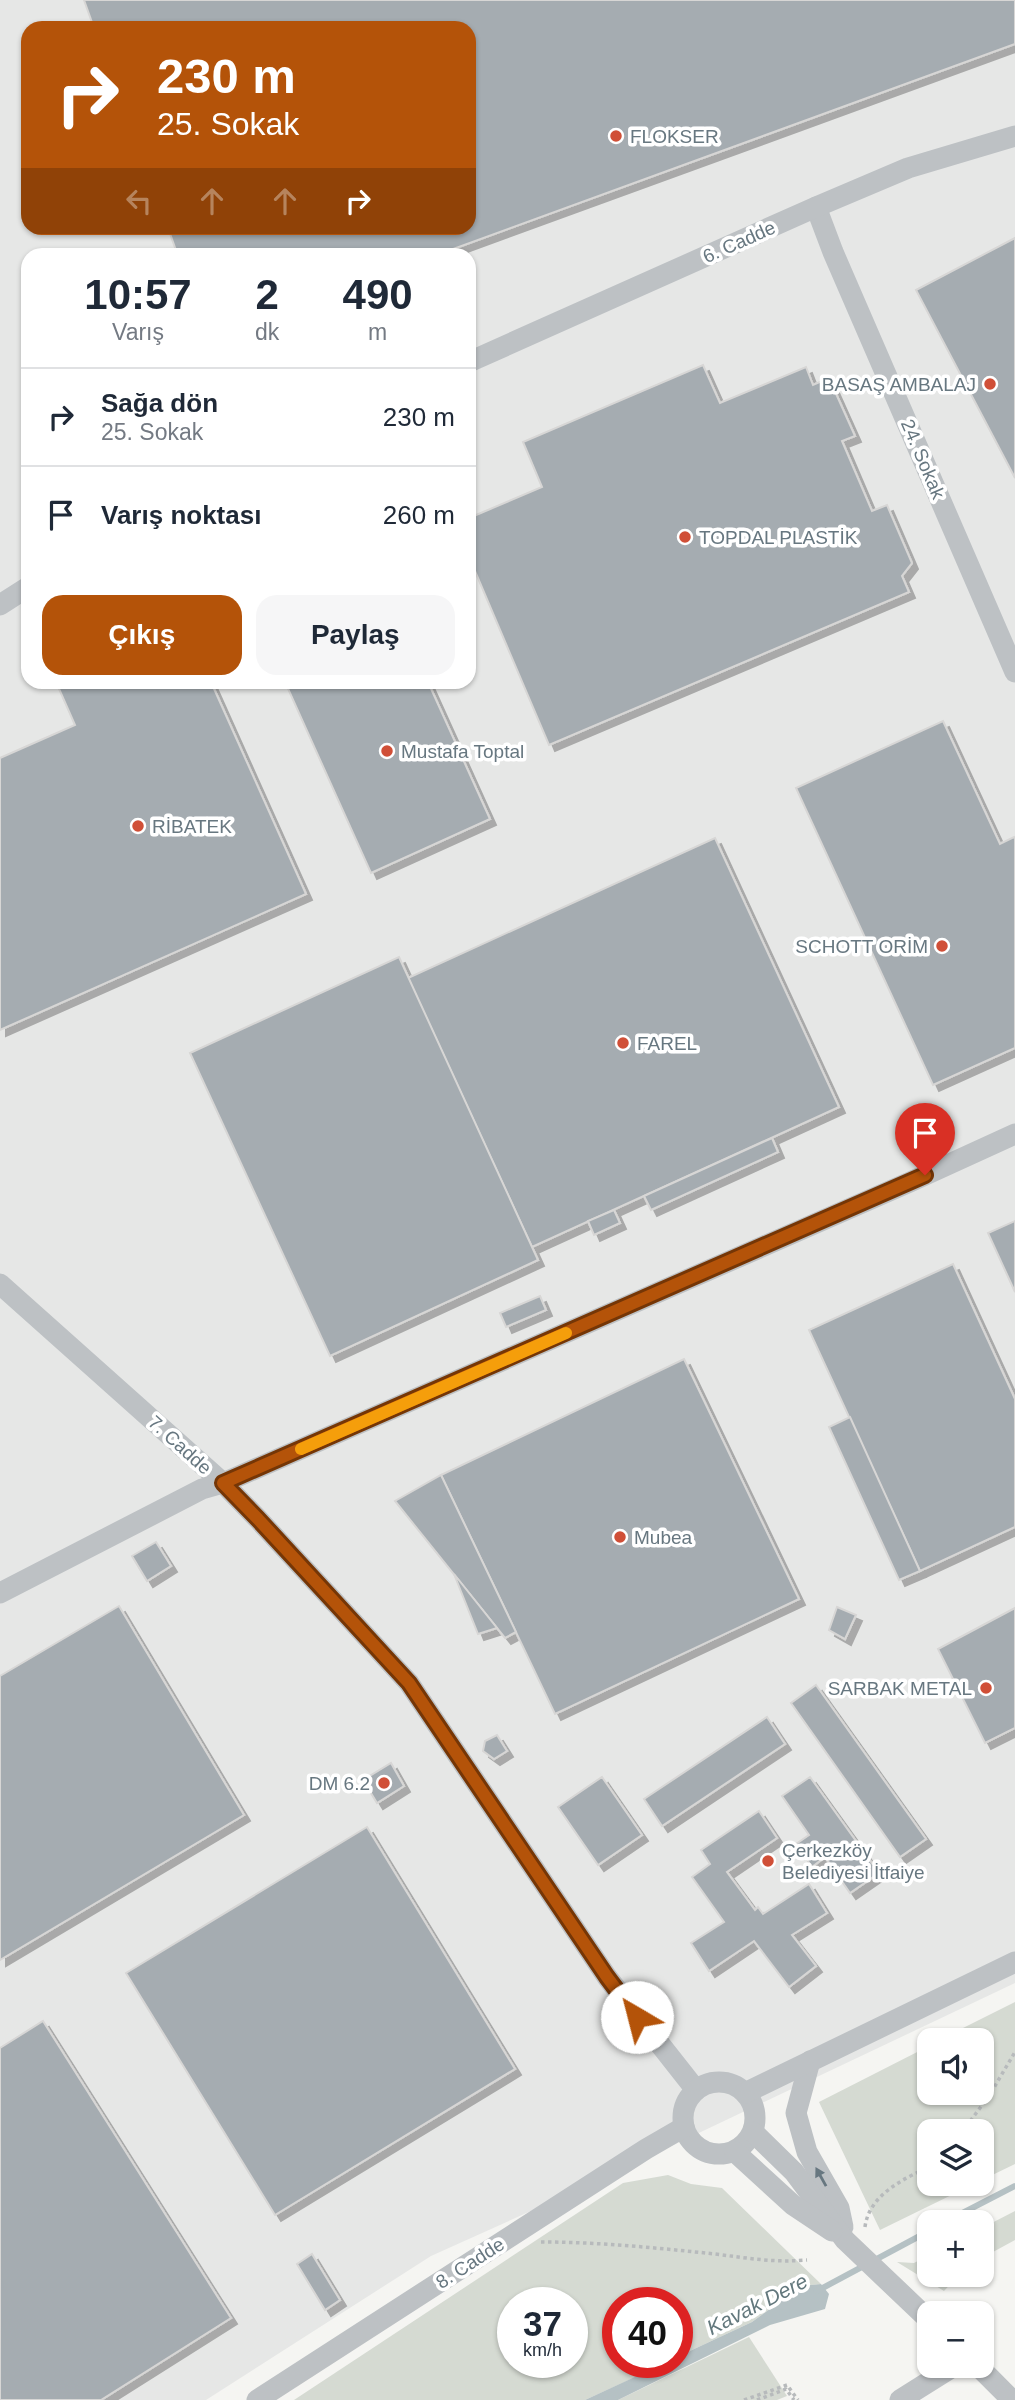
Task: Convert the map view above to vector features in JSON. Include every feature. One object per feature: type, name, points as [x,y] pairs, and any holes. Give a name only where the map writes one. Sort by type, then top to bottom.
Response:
[{"type":"street","name":"6. Cadde","points":[[476,359],[908,168],[1015,136]]},
{"type":"street","name":"24. Sokak","points":[[816,207],[1015,672]]},
{"type":"street","points":[[0,605],[21,592]]},
{"type":"street","points":[[0,1593],[202,1489],[223,1483],[910,1182],[1015,1133]]},
{"type":"street","name":"7. Cadde","points":[[0,1284],[223,1483],[409,1683],[607,1977],[696,2090]]},
{"type":"street","points":[[745,2093],[1015,1962]]},
{"type":"street","points":[[810,2061],[796,2113],[807,2152],[855,2238],[881,2275],[917,2309]]},
{"type":"street","points":[[717,2082],[735,2085],[745,2093],[756,2114],[749,2140],[735,2152],[726,2154],[708,2153],[693,2143],[684,2127],[684,2109],[696,2090],[717,2082]]},
{"type":"street","name":"8. Cadde","points":[[257,2400],[684,2127]]},
{"type":"street","points":[[753,2132],[855,2238]]},
{"type":"street","points":[[735,2152],[793,2205],[855,2238]]},
{"type":"street","points":[[900,2400],[935,2378]]},
{"type":"street","points":[[990,2378],[1012,2400]]},
{"type":"path","points":[[972,2119],[1015,2052]]},
{"type":"path","points":[[855,2238],[865,2224],[868,2211],[889,2189],[917,2174]]},
{"type":"path","points":[[533,2242],[567,2242],[779,2262],[807,2260]]},
{"type":"path","points":[[744,2400],[787,2385],[796,2400]]},
{"type":"path","points":[[757,2400],[786,2389],[796,2400]]},
{"type":"shaded area","points":[[0,0],[1015,0],[1015,1983],[602,2179],[431,2256],[206,2400],[0,2400]]},
{"type":"shaded area","points":[[1015,2002],[1015,2164],[994,2174],[994,2119],[917,2119],[917,2196],[949,2196],[880,2230],[819,2102],[917,2052],[917,2105],[994,2105],[994,2028],[963,2028]]},
{"type":"shaded area","points":[[668,2175],[691,2184],[722,2188],[821,2284],[801,2286],[752,2322],[693,2350],[693,2287],[602,2287],[602,2378],[633,2378],[585,2400],[294,2400],[623,2183]]},
{"type":"shaded area","points":[[1015,2211],[1015,2240],[994,2251],[994,2222]]},
{"type":"shaded area","points":[[917,2261],[917,2274],[897,2262]]},
{"type":"shaded area","points":[[821,2284],[829,2294],[825,2309],[770,2325],[693,2363],[693,2350],[752,2322],[801,2286]]},
{"type":"shaded area","points":[[749,2337],[787,2396],[777,2400],[618,2400],[664,2378],[693,2378],[693,2364]]},
{"type":"shaded area","points":[[633,2378],[663,2378],[618,2400],[585,2400]]},
{"type":"building","name":"FLOKSER","points":[[84,0],[1015,0],[1015,44],[456,248],[175,248],[170,235],[476,235],[476,21],[92,21]]},
{"type":"building","name":"BASAŞ AMBALAJ","points":[[1015,238],[1015,478],[916,290]]},
{"type":"building","name":"TOPDAL PLASTİK","points":[[703,365],[720,403],[806,367],[813,385],[829,378],[855,436],[842,441],[872,511],[887,505],[912,563],[902,576],[909,592],[549,745],[476,573],[476,515],[542,487],[523,442]]},
{"type":"building","name":"RİBATEK","points":[[59,689],[214,689],[306,894],[0,1030],[0,758],[75,725]]},
{"type":"building","name":"Mustafa Toptal","points":[[288,689],[431,689],[490,819],[371,873]]},
{"type":"building","name":"SCHOTT ORİM","points":[[943,721],[1000,844],[1014,837],[1015,839],[1015,1048],[933,1085],[796,788]]},
{"type":"building","name":"FAREL","points":[[715,838],[839,1107],[532,1247],[408,978]]},
{"type":"building","points":[[399,957],[538,1260],[330,1356],[190,1053]]},
{"type":"building","points":[[772,1138],[778,1152],[651,1210],[644,1196]]},
{"type":"building","points":[[614,1210],[620,1223],[594,1235],[588,1221]]},
{"type":"building","points":[[1015,1221],[1015,1292],[988,1233]]},
{"type":"building","points":[[953,1264],[1015,1399],[1015,1527],[920,1571],[809,1330]]},
{"type":"building","points":[[540,1296],[546,1310],[506,1327],[500,1313]]},
{"type":"building","name":"Mubea","points":[[684,1359],[799,1599],[555,1714],[441,1475]]},
{"type":"building","points":[[850,1417],[920,1571],[899,1580],[829,1427]]},
{"type":"building","points":[[441,1475],[516,1632],[505,1638],[395,1501]]},
{"type":"building","points":[[156,1542],[171,1566],[147,1581],[132,1556]]},
{"type":"building","points":[[454,1574],[497,1628],[478,1634]]},
{"type":"building","points":[[119,1606],[244,1815],[0,1960],[0,1676]]},
{"type":"building","points":[[837,1607],[856,1615],[845,1639],[829,1630]]},
{"type":"building","name":"SARBAK METAL","points":[[1015,1608],[1015,1728],[985,1743],[938,1649]]},
{"type":"building","points":[[816,1685],[926,1839],[900,1857],[791,1703]]},
{"type":"building","points":[[767,1717],[785,1744],[662,1826],[644,1799]]},
{"type":"building","points":[[497,1735],[507,1751],[494,1759],[483,1751],[485,1741]]},
{"type":"building","name":"DM 6.2","points":[[391,1763],[404,1786],[377,1803],[363,1780]]},
{"type":"building","points":[[602,1777],[642,1835],[598,1865],[558,1807]]},
{"type":"building","points":[[810,1777],[879,1873],[850,1893],[825,1857],[812,1867],[796,1844],[809,1835],[782,1796]]},
{"type":"building","points":[[759,1811],[777,1838],[727,1872],[755,1910],[758,1907],[763,1914],[809,1884],[827,1913],[792,1935],[816,1966],[789,1987],[754,1941],[709,1971],[691,1943],[724,1922],[692,1877],[710,1864],[701,1850]]},
{"type":"building","points":[[367,1827],[515,2069],[275,2215],[126,1973]]},
{"type":"building","points":[[43,2021],[231,2318],[101,2400],[0,2400],[0,2048]]},
{"type":"building","points":[[312,2254],[340,2300],[325,2310],[297,2264]]},
{"type":"waterway","name":"Kavak Dere","points":[[968,2210],[1015,2186]]},
{"type":"waterway","name":"Kavak Dere","points":[[817,2291],[917,2237]]},
{"type":"slow traffic","points":[[301,1449],[566,1333]]},
{"type":"place","name":"FLOKSER","points":[[616,136]]},
{"type":"place","name":"BASAŞ AMBALAJ","points":[[990,384]]},
{"type":"place","name":"TOPDAL PLASTİK","points":[[685,537]]},
{"type":"place","name":"Mustafa Toptal","points":[[387,751]]},
{"type":"place","name":"RİBATEK","points":[[138,826]]},
{"type":"place","name":"SCHOTT ORİM","points":[[942,946]]},
{"type":"place","name":"FAREL","points":[[623,1043]]},
{"type":"place","name":"Mubea","points":[[620,1537]]},
{"type":"place","name":"SARBAK METAL","points":[[986,1688]]},
{"type":"place","name":"DM 6.2","points":[[384,1783]]},
{"type":"place","name":"Çerkezköy Belediyesi İtfaiye","points":[[768,1861]]},
{"type":"route","points":[[637,2017],[607,1977],[409,1683],[223,1483],[925,1175]]}]
